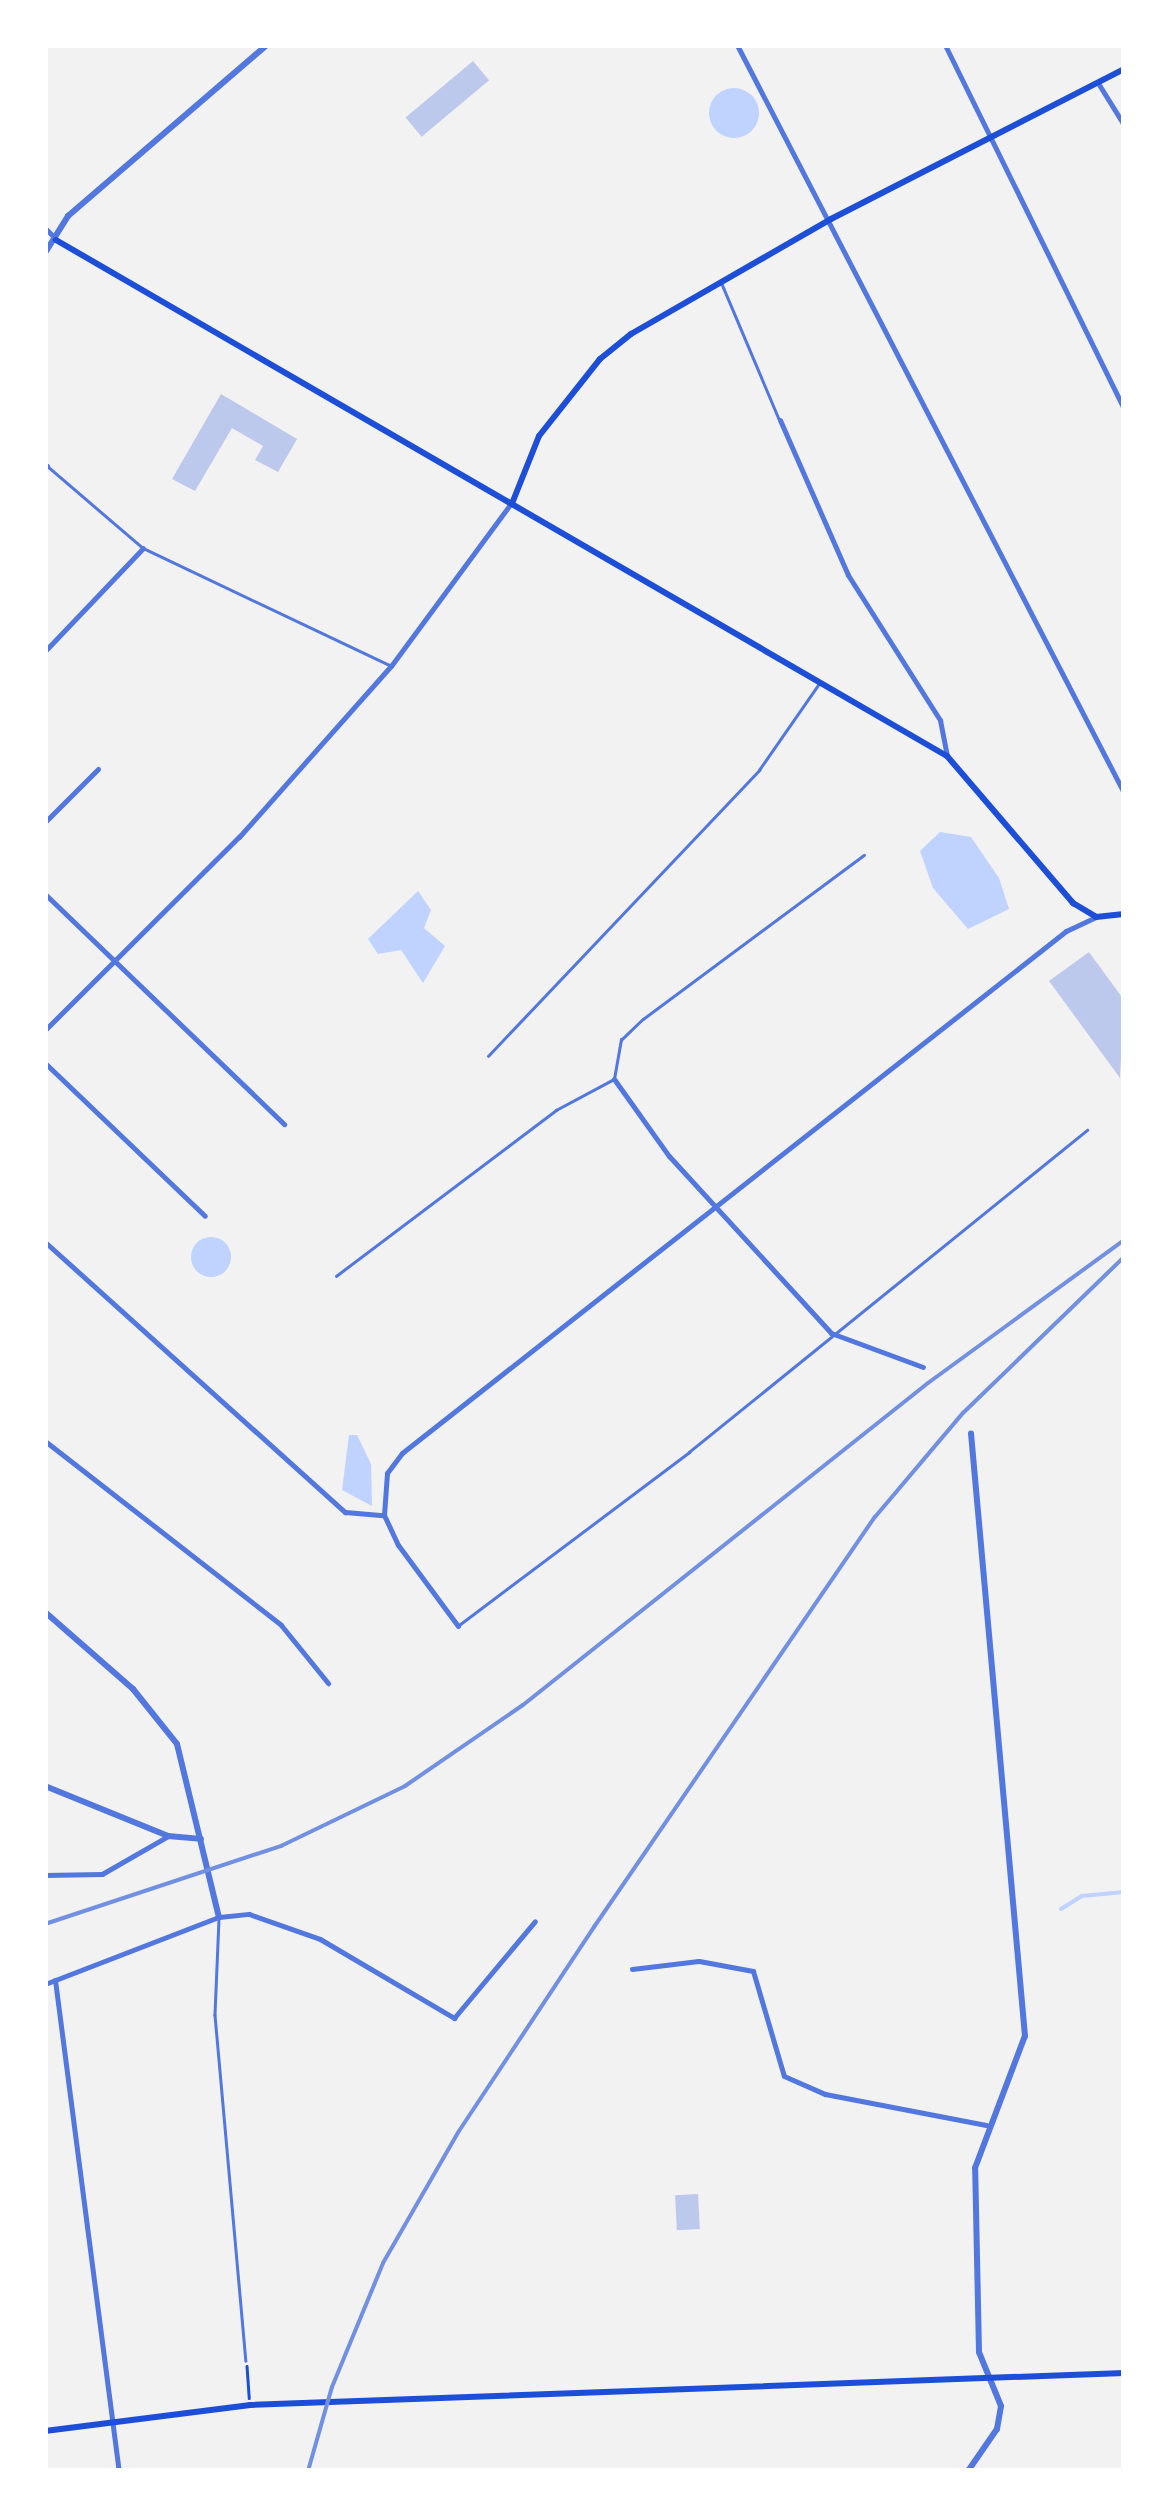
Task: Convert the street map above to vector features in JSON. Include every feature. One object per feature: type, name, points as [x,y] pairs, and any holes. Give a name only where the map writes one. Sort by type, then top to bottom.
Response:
[{"type":"main road","points":[[513,501],[539,436],[600,359],[720,280],[1124,69]]},
{"type":"main road","points":[[56,240],[513,501],[947,756],[1074,903],[1096,917],[1124,914]]},
{"type":"main road","points":[[45,2431],[250,2405],[370,2404],[1124,2373]]},
{"type":"street","points":[[45,253],[68,216],[267,45]]},
{"type":"street","points":[[737,45],[832,220],[1124,793]]},
{"type":"street","points":[[945,45],[1124,409]]},
{"type":"street","points":[[1098,83],[1124,125]]},
{"type":"street","points":[[45,228],[56,240]]},
{"type":"street","points":[[780,420],[848,575],[940,720],[947,756]]},
{"type":"street","points":[[45,1030],[239,837],[391,666],[513,501]]},
{"type":"street","points":[[45,650],[143,548]]},
{"type":"street","points":[[45,822],[98,770]]},
{"type":"street","points":[[45,894],[284,1124]]},
{"type":"street","points":[[458,1626],[398,1545],[384,1515],[386,1472],[402,1453],[718,1210],[1066,931],[1096,917]]},
{"type":"street","points":[[45,1062],[206,1216]]},
{"type":"street","points":[[614,1079],[718,1210],[831,1333],[923,1367]]},
{"type":"street","points":[[45,1242],[345,1512],[384,1515]]},
{"type":"street","points":[[968,2471],[998,2429],[995,2380],[979,2352],[975,2168],[986,2125],[1015,2070],[1024,2036],[971,1433]]},
{"type":"street","points":[[45,1441],[281,1625],[328,1683]]},
{"type":"street","points":[[45,1612],[158,1715],[177,1744],[219,1917]]},
{"type":"street","points":[[45,1786],[168,1836],[201,1838]]},
{"type":"street","points":[[45,1875],[102,1874],[168,1836]]},
{"type":"street","points":[[45,1984],[219,1917],[250,1914],[320,1938],[454,2018],[535,1921]]},
{"type":"street","points":[[632,1969],[699,1962],[753,1971],[784,2076],[825,2094],[986,2125]]},
{"type":"street","points":[[55,1980],[118,2471]]},
{"type":"lane","points":[[720,280],[780,420]]},
{"type":"lane","points":[[46,466],[143,548],[391,666]]},
{"type":"lane","points":[[488,1056],[758,770],[820,682]]},
{"type":"lane","points":[[336,1276],[556,1110],[614,1079],[621,1040],[632,1030],[864,856]]},
{"type":"lane","points":[[458,1626],[689,1452],[831,1333],[974,1226],[1087,1130]]},
{"type":"lane","points":[[219,1917],[215,2015],[246,2362]]},
{"type":"path","points":[[246,2362],[250,2405]]},
{"type":"water","points":[[734,88],[751,96],[759,113],[751,130],[734,138],[717,130],[709,113],[717,96]]},
{"type":"water","points":[[940,832],[971,837],[999,878],[1009,909],[968,929],[933,888],[920,851]]},
{"type":"water","points":[[418,891],[431,910],[424,928],[445,946],[423,983],[401,950],[378,954],[368,939]]},
{"type":"water","points":[[211,1237],[225,1243],[231,1257],[225,1271],[211,1277],[197,1271],[191,1257],[197,1243]]},
{"type":"water","points":[[349,1435],[357,1435],[371,1464],[372,1506],[342,1490]]},
{"type":"building","points":[[473,61],[489,80],[422,137],[406,118]]},
{"type":"building","points":[[221,394],[297,439],[278,472],[255,460],[263,446],[232,428],[195,491],[172,479]]},
{"type":"building","points":[[1089,952],[1124,1000],[1120,1078],[1049,981]]},
{"type":"building","points":[[698,2194],[700,2229],[677,2230],[675,2195]]},
{"type":"waterway","points":[[1061,1909],[1082,1896],[1124,1892]]},
{"type":"railway","points":[[45,1924],[281,1846],[405,1786],[523,1705],[928,1383],[1124,1240]]},
{"type":"railway","points":[[308,2471],[332,2387],[383,2263],[459,2131],[594,1927],[875,1517],[963,1413],[1124,1257]]}]
